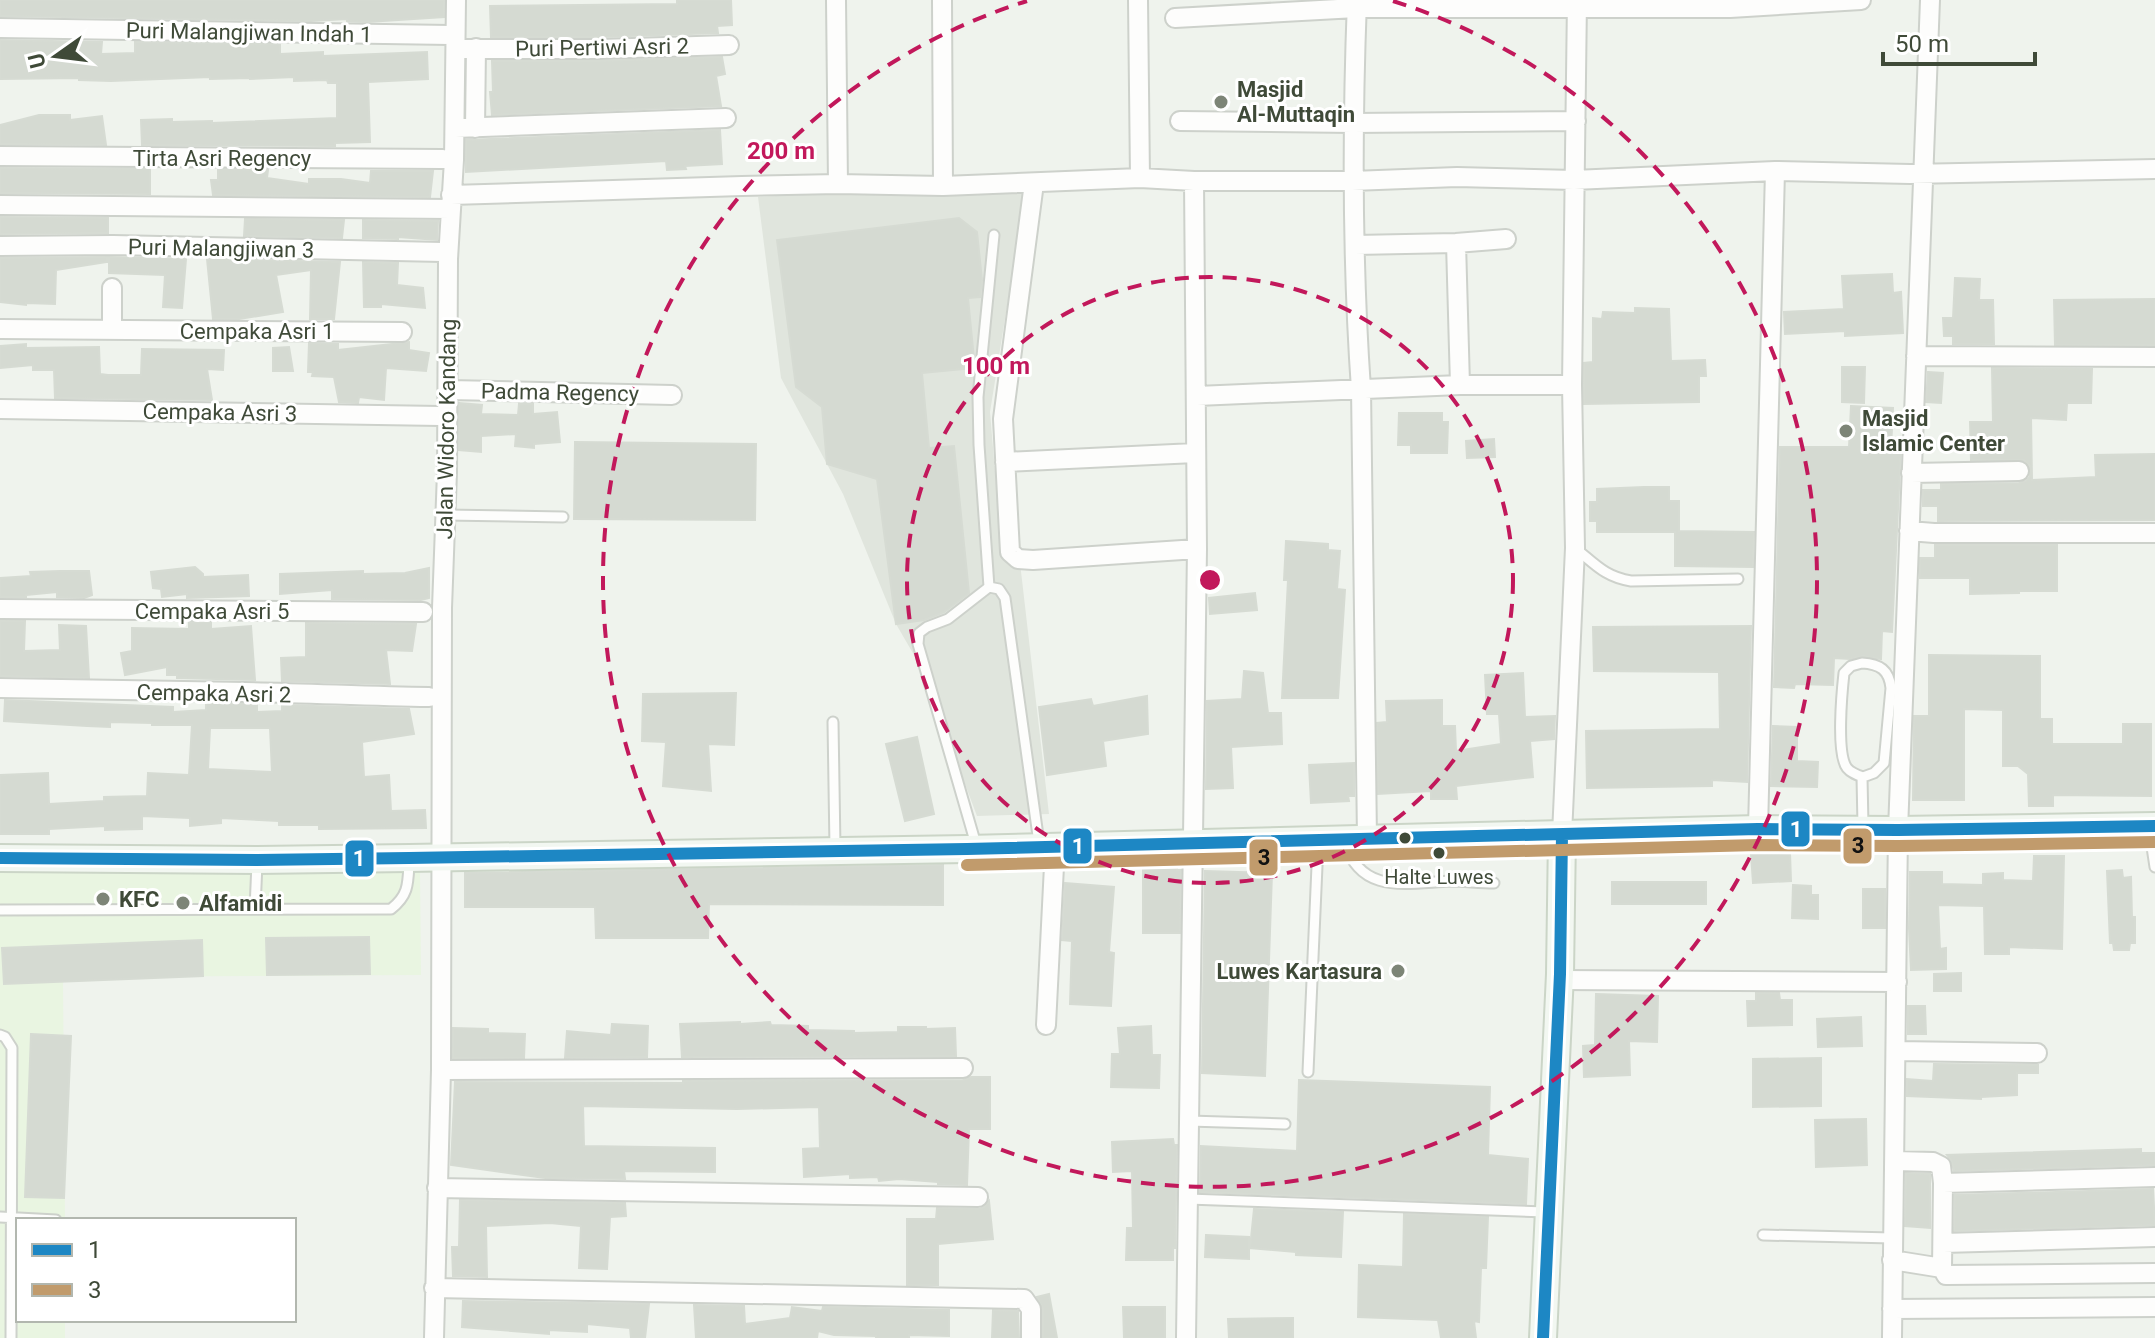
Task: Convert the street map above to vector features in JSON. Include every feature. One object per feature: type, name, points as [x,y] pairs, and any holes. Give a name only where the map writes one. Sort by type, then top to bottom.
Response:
[{"type":"main road","points":[[0,858],[409,858],[964,849],[1758,829],[2152,826]]},
{"type":"main road","points":[[1543,1338],[1559,980],[1562,835]]},
{"type":"street","name":"Jalan Widoro Kandang","points":[[434,1338],[441,1070],[441,689],[449,390],[448,259],[455,128],[453,42],[456,0]]},
{"type":"street","points":[[836,0],[838,184]]},
{"type":"street","points":[[942,0],[943,186]]},
{"type":"street","points":[[1138,0],[1140,178]]},
{"type":"street","points":[[1175,18],[1356,4],[1730,8],[1861,0]]},
{"type":"street","points":[[1892,1338],[1898,830],[1930,0]]},
{"type":"street","points":[[1356,4],[1352,181],[1361,389],[1356,838]]},
{"type":"street","points":[[1562,835],[1575,548],[1572,385],[1577,5]]},
{"type":"street","name":"Puri Malangjiwan Indah 1","points":[[0,28],[453,42]]},
{"type":"street","name":"Puri Pertiwi Asri 2","points":[[453,42],[476,48],[600,49],[729,45]]},
{"type":"street","points":[[475,128],[476,48]]},
{"type":"street","points":[[455,128],[726,118]]},
{"type":"street","points":[[1180,121],[1576,121]]},
{"type":"street","name":"Tirta Asri Regency","points":[[0,156],[443,159]]},
{"type":"street","points":[[0,205],[451,202],[742,186],[943,186],[1140,178],[1194,181],[1352,181],[1457,177],[1574,180],[1775,171],[1924,173],[2155,169]]},
{"type":"street","points":[[1758,829],[1775,171]]},
{"type":"street","points":[[1186,1338],[1197,549],[1194,181]]},
{"type":"street","points":[[1034,183],[1003,419],[1010,552],[1018,559],[1197,549]]},
{"type":"street","points":[[1355,245],[1506,239]]},
{"type":"street","points":[[1456,243],[1460,385]]},
{"type":"street","name":"Puri Malangjiwan 3","points":[[0,246],[113,245],[442,252]]},
{"type":"street","points":[[112,288],[112,330]]},
{"type":"street","name":"Cempaka Asri 1","points":[[0,329],[402,332]]},
{"type":"street","points":[[1916,356],[2155,357]]},
{"type":"street","points":[[1197,396],[1460,385],[1572,385]]},
{"type":"street","name":"Padma Regency","points":[[449,390],[672,395]]},
{"type":"street","name":"Cempaka Asri 3","points":[[0,409],[440,416]]},
{"type":"street","points":[[1005,462],[1195,453]]},
{"type":"street","points":[[1911,473],[2019,471]]},
{"type":"street","points":[[1909,531],[2155,533]]},
{"type":"street","name":"Cempaka Asri 5","points":[[0,609],[423,612]]},
{"type":"street","name":"Cempaka Asri 2","points":[[0,688],[429,697]]},
{"type":"street","points":[[1046,1025],[1047,846]]},
{"type":"street","points":[[1559,980],[1897,982]]},
{"type":"street","points":[[1896,1051],[2037,1053]]},
{"type":"street","points":[[441,1070],[963,1068]]},
{"type":"street","points":[[1895,1161],[1938,1162],[1941,1166],[1942,1268],[1946,1275],[2155,1273]]},
{"type":"street","points":[[1943,1183],[2155,1177]]},
{"type":"street","points":[[437,1188],[978,1197]]},
{"type":"street","points":[[1943,1243],[2155,1237]]},
{"type":"street","points":[[1892,1260],[1942,1268]]},
{"type":"street","points":[[434,1288],[1024,1299],[1031,1309],[1031,1338]]},
{"type":"street","points":[[1892,1309],[2155,1307]]},
{"type":"lane","points":[[989,587],[978,397],[994,235]]},
{"type":"lane","points":[[445,515],[563,517]]},
{"type":"lane","points":[[1575,548],[1616,579],[1738,579]]},
{"type":"lane","points":[[964,849],[918,644],[919,633],[948,619],[989,587],[999,589],[1005,598],[1047,846]]},
{"type":"lane","points":[[1862,663],[1874,664],[1886,671],[1891,688],[1884,763],[1874,773],[1862,777],[1851,772],[1843,761],[1841,720],[1844,673],[1851,666],[1862,663]]},
{"type":"lane","points":[[833,722],[835,851]]},
{"type":"lane","points":[[1862,777],[1863,829]]},
{"type":"lane","points":[[2152,826],[2155,867]]},
{"type":"lane","points":[[1356,838],[1354,864],[1363,873],[1395,884],[1450,881],[1494,883]]},
{"type":"lane","points":[[1308,1072],[1318,840]]},
{"type":"lane","points":[[0,910],[391,909],[406,892],[409,858]]},
{"type":"lane","points":[[255,909],[257,860]]},
{"type":"lane","points":[[0,1035],[12,1048],[11,1338]]},
{"type":"lane","points":[[1189,1121],[1285,1124]]},
{"type":"lane","points":[[1188,1199],[1549,1213]]},
{"type":"lane","points":[[0,1217],[16,1218]]},
{"type":"lane","points":[[1763,1235],[1892,1238]]},
{"type":"shaded area","points":[[1027,182],[990,412],[1002,555],[1019,554],[1049,814],[977,816],[921,667],[896,624],[843,494],[781,378],[758,197]]},
{"type":"shaded area","points":[[420,868],[421,975],[63,977],[65,1218],[16,1218],[16,1322],[65,1322],[65,1338],[0,1338],[0,870]]},
{"type":"building","points":[[0,0],[444,0],[444,17],[367,22],[347,19],[0,16]]},
{"type":"building","points":[[677,0],[731,0],[732,25],[717,26],[718,33],[491,37],[490,6],[677,4]]},
{"type":"building","points":[[0,40],[102,42],[101,54],[135,53],[135,42],[280,44],[280,54],[323,52],[323,56],[427,52],[428,79],[368,82],[370,142],[335,143],[335,146],[142,145],[141,120],[212,123],[337,118],[337,83],[328,83],[327,80],[294,81],[294,77],[111,81],[79,78],[0,79]]},
{"type":"building","points":[[722,57],[725,74],[716,76],[721,106],[492,115],[492,61]]},
{"type":"building","points":[[39,115],[70,115],[70,120],[102,116],[106,145],[0,144],[0,125]]},
{"type":"building","points":[[720,130],[722,164],[667,170],[666,161],[466,172],[466,140]]},
{"type":"building","points":[[0,168],[150,169],[150,194],[0,193]]},
{"type":"building","points":[[218,169],[268,170],[267,178],[309,184],[309,179],[370,183],[371,171],[433,171],[430,197],[213,195],[211,180],[218,180]]},
{"type":"building","points":[[0,217],[108,218],[108,233],[0,234]]},
{"type":"building","points":[[959,218],[977,232],[982,280],[980,297],[968,298],[973,368],[922,373],[929,448],[954,446],[969,593],[944,612],[924,620],[896,624],[877,479],[827,464],[822,407],[796,387],[777,240]]},
{"type":"building","points":[[245,219],[344,220],[342,238],[244,236]]},
{"type":"building","points":[[363,220],[438,221],[437,240],[363,238]]},
{"type":"building","points":[[107,257],[107,262],[56,270],[55,304],[0,302],[0,258]]},
{"type":"building","points":[[109,257],[186,259],[182,308],[163,307],[165,275],[109,273]]},
{"type":"building","points":[[207,259],[340,262],[334,319],[310,319],[311,270],[276,275],[283,312],[239,319],[213,319]]},
{"type":"building","points":[[363,262],[398,263],[397,285],[423,288],[425,308],[381,304],[381,307],[364,307]]},
{"type":"building","points":[[1892,274],[1893,293],[1901,292],[1903,333],[1845,336],[1845,331],[1785,334],[1784,312],[1844,309],[1842,276]]},
{"type":"building","points":[[1955,278],[1980,279],[1979,300],[1993,300],[1994,344],[1953,344],[1953,336],[1944,336],[1943,318],[1953,318]]},
{"type":"building","points":[[2155,299],[2155,345],[2055,345],[2054,300]]},
{"type":"building","points":[[1635,308],[1669,309],[1671,361],[1705,360],[1706,376],[1699,376],[1699,402],[1584,404],[1584,363],[1593,362],[1593,318],[1602,319],[1603,312],[1635,313]]},
{"type":"building","points":[[409,342],[409,350],[429,353],[426,371],[386,368],[384,400],[359,397],[358,403],[339,402],[334,377],[312,376],[313,372],[308,372],[309,343],[338,344],[338,350]]},
{"type":"building","points":[[26,344],[26,348],[99,347],[100,374],[141,375],[142,349],[224,350],[223,370],[207,369],[212,400],[55,398],[54,370],[33,370],[33,365],[0,368],[0,346]]},
{"type":"building","points":[[289,347],[293,371],[273,371],[273,348]]},
{"type":"building","points":[[1842,367],[1865,367],[1864,403],[1842,402]]},
{"type":"building","points":[[1992,368],[2092,369],[2091,403],[2067,403],[2066,420],[2031,418],[2032,480],[2096,477],[2095,455],[2155,454],[2155,520],[1938,521],[1938,506],[1923,506],[1923,490],[1941,490],[1941,484],[2019,483],[2030,476],[2030,466],[2024,460],[1971,460],[1970,422],[1993,422]]},
{"type":"building","points":[[1928,372],[1943,373],[1941,403],[1926,402]]},
{"type":"building","points":[[459,403],[482,405],[481,414],[518,415],[519,404],[533,404],[533,414],[557,412],[560,442],[534,444],[534,448],[515,446],[516,434],[481,436],[481,452],[459,450]]},
{"type":"building","points":[[1851,406],[1893,408],[1891,448],[1901,448],[1892,632],[1882,631],[1881,659],[1863,656],[1834,658],[1833,685],[1774,687],[1780,447],[1849,447]]},
{"type":"building","points":[[1399,413],[1442,413],[1442,422],[1448,422],[1447,453],[1411,453],[1411,445],[1398,445]]},
{"type":"building","points":[[1494,439],[1495,457],[1467,458],[1466,441]]},
{"type":"building","points":[[575,442],[756,444],[755,520],[574,519]]},
{"type":"building","points":[[1669,487],[1669,501],[1679,501],[1679,531],[1754,532],[1753,567],[1675,566],[1675,532],[1597,532],[1597,521],[1590,521],[1590,502],[1597,502],[1597,489]]},
{"type":"building","points":[[1286,541],[1328,544],[1328,550],[1340,551],[1337,589],[1345,590],[1338,698],[1282,698],[1288,580],[1284,580]]},
{"type":"building","points":[[1935,545],[2057,545],[2057,591],[1970,594],[1970,578],[1920,578],[1920,558],[1935,558]]},
{"type":"building","points":[[195,567],[203,577],[248,575],[249,596],[187,598],[187,594],[162,597],[161,589],[153,588],[151,572]]},
{"type":"building","points":[[429,568],[429,598],[421,600],[332,599],[332,590],[280,594],[280,574],[405,573]]},
{"type":"building","points":[[89,571],[92,595],[84,598],[57,597],[57,592],[0,597],[0,578],[31,576],[30,572]]},
{"type":"building","points":[[1255,593],[1257,610],[1210,614],[1209,598]]},
{"type":"building","points":[[0,621],[25,621],[24,651],[60,650],[59,625],[86,626],[89,678],[0,676]]},
{"type":"building","points":[[189,622],[211,622],[211,629],[251,626],[255,680],[177,678],[177,675],[167,675],[167,667],[125,675],[121,653],[132,651],[132,628],[189,629]]},
{"type":"building","points":[[306,623],[416,624],[412,651],[386,650],[390,684],[282,681],[281,658],[306,657]]},
{"type":"building","points":[[1751,626],[1747,782],[1712,780],[1712,786],[1587,788],[1586,731],[1720,729],[1719,672],[1594,671],[1593,627]]},
{"type":"building","points":[[1929,655],[2040,656],[2040,719],[2052,719],[2052,744],[2123,744],[2123,724],[2151,724],[2151,796],[2053,795],[2053,806],[2029,806],[2028,774],[2018,766],[2003,766],[2003,710],[1964,709],[1964,800],[1913,800],[1914,716],[1929,716]]},
{"type":"building","points":[[1244,671],[1263,673],[1268,713],[1281,713],[1282,744],[1231,747],[1233,788],[1206,789],[1207,701],[1242,699]]},
{"type":"building","points":[[1523,673],[1525,717],[1555,716],[1554,739],[1530,741],[1533,777],[1456,786],[1457,799],[1431,799],[1431,791],[1378,794],[1377,723],[1387,722],[1386,701],[1442,700],[1442,726],[1455,726],[1456,751],[1501,744],[1499,714],[1487,714],[1485,675]]},
{"type":"building","points":[[736,693],[734,745],[708,744],[711,791],[663,786],[666,742],[642,741],[643,694]]},
{"type":"building","points":[[1147,696],[1148,734],[1103,741],[1106,766],[1047,775],[1039,707],[1091,699],[1093,706]]},
{"type":"building","points":[[5,700],[173,707],[173,712],[206,710],[206,703],[257,704],[257,712],[282,711],[282,705],[409,709],[414,734],[362,742],[364,777],[389,775],[391,811],[425,810],[426,828],[319,829],[319,825],[279,825],[279,821],[221,818],[221,823],[190,826],[190,818],[142,816],[142,829],[105,830],[105,826],[49,829],[49,834],[0,834],[0,775],[48,773],[49,804],[104,801],[104,797],[147,796],[148,773],[189,775],[192,725],[110,722],[110,727],[4,721]],"holes":[[[210,728],[270,728],[272,772],[208,769]]]},
{"type":"building","points":[[1773,726],[1797,727],[1797,761],[1818,762],[1817,787],[1771,786]]},
{"type":"building","points":[[917,737],[934,814],[905,821],[886,744]]},
{"type":"building","points":[[1354,763],[1354,796],[1348,796],[1349,801],[1311,803],[1309,765]]},
{"type":"building","points":[[1790,853],[1791,881],[1753,883],[1751,854]]},
{"type":"building","points":[[2034,856],[2064,856],[2062,949],[2009,947],[2009,954],[1985,954],[1984,906],[1938,905],[1940,949],[1946,948],[1946,969],[1911,970],[1910,872],[1942,872],[1942,884],[1983,885],[1983,874],[2003,873],[2003,880],[2033,881]]},
{"type":"building","points":[[943,865],[943,905],[709,904],[708,938],[596,938],[595,907],[465,907],[465,873]]},
{"type":"building","points":[[1143,868],[1181,870],[1180,933],[1143,933]]},
{"type":"building","points":[[2122,870],[2123,878],[2131,877],[2135,943],[2130,943],[2129,950],[2114,950],[2113,943],[2110,943],[2107,871]]},
{"type":"building","points":[[1205,871],[1272,873],[1265,1076],[1202,1073]]},
{"type":"building","points":[[1612,882],[1706,882],[1706,904],[1612,904]]},
{"type":"building","points":[[1065,883],[1114,887],[1109,952],[1114,953],[1111,1006],[1070,1004],[1072,941],[1062,940]]},
{"type":"building","points":[[1793,885],[1811,886],[1811,895],[1818,895],[1818,919],[1792,918]]},
{"type":"building","points":[[1863,889],[1885,889],[1885,928],[1863,928]]},
{"type":"building","points":[[369,937],[370,974],[267,975],[266,938]]},
{"type":"building","points":[[202,940],[203,976],[4,984],[2,948]]},
{"type":"building","points":[[1961,973],[1961,991],[1934,991],[1934,974]]},
{"type":"building","points":[[1756,993],[1779,993],[1780,1000],[1792,1000],[1792,1025],[1748,1026],[1747,1001],[1756,1001]]},
{"type":"building","points":[[1596,994],[1658,996],[1657,1042],[1629,1041],[1630,1075],[1584,1077],[1583,1046],[1595,1045]]},
{"type":"building","points":[[1908,1006],[1925,1006],[1926,1034],[1908,1034]]},
{"type":"building","points":[[1861,1017],[1862,1046],[1818,1047],[1817,1019]]},
{"type":"building","points":[[770,1022],[771,1025],[808,1026],[808,1030],[854,1033],[898,1032],[898,1027],[955,1028],[956,1056],[682,1057],[680,1024]]},
{"type":"building","points":[[612,1024],[648,1026],[647,1057],[565,1058],[567,1031],[611,1035]]},
{"type":"building","points":[[1151,1026],[1152,1055],[1160,1055],[1159,1088],[1111,1087],[1112,1054],[1120,1054],[1118,1028]]},
{"type":"building","points":[[453,1028],[525,1034],[524,1058],[453,1058]]},
{"type":"building","points":[[31,1034],[71,1036],[64,1198],[25,1197]]},
{"type":"building","points":[[1821,1058],[1821,1106],[1753,1107],[1753,1059]]},
{"type":"building","points":[[1934,1064],[2038,1065],[2038,1073],[2017,1073],[2017,1095],[1981,1099],[1907,1096],[1907,1079],[1933,1081]]},
{"type":"building","points":[[990,1077],[990,1129],[969,1129],[967,1185],[899,1179],[879,1181],[878,1177],[850,1178],[850,1174],[804,1177],[803,1149],[820,1148],[819,1107],[583,1106],[584,1146],[715,1148],[715,1172],[624,1171],[625,1179],[545,1178],[451,1165],[455,1082],[683,1083],[963,1080]]},
{"type":"building","points":[[1299,1080],[1490,1087],[1488,1155],[1528,1159],[1526,1204],[1200,1192],[1201,1146],[1297,1151]]},
{"type":"building","points":[[1866,1119],[1867,1165],[1816,1167],[1815,1120]]},
{"type":"building","points":[[1173,1139],[1174,1145],[1177,1145],[1173,1260],[1126,1260],[1127,1228],[1133,1228],[1132,1171],[1113,1172],[1112,1142]]},
{"type":"building","points":[[2141,1149],[2141,1153],[2155,1153],[2155,1165],[1954,1171],[1947,1155]]},
{"type":"building","points":[[1906,1173],[1930,1174],[1930,1228],[1905,1226]]},
{"type":"building","points":[[2153,1189],[2155,1225],[1954,1231],[1955,1195]]},
{"type":"building","points":[[460,1200],[625,1203],[626,1216],[610,1217],[607,1269],[579,1268],[581,1226],[550,1223],[486,1226],[487,1277],[453,1276],[452,1247],[459,1247]]},
{"type":"building","points":[[989,1201],[993,1239],[938,1244],[938,1285],[907,1285],[907,1219],[936,1219],[937,1208],[979,1209]]},
{"type":"building","points":[[1254,1209],[1343,1212],[1341,1257],[1296,1255],[1296,1252],[1250,1248]]},
{"type":"building","points":[[1404,1214],[1488,1217],[1486,1268],[1481,1268],[1479,1322],[1474,1321],[1476,1338],[1441,1338],[1438,1320],[1358,1317],[1359,1265],[1403,1267]]},
{"type":"building","points":[[1206,1235],[1249,1237],[1249,1259],[1205,1257]]},
{"type":"building","points":[[1049,1294],[1057,1338],[1043,1338],[1043,1309],[1037,1297]]},
{"type":"building","points":[[463,1301],[649,1304],[645,1338],[631,1338],[630,1328],[587,1324],[587,1332],[549,1330],[549,1334],[462,1327]]},
{"type":"building","points":[[694,1305],[744,1306],[745,1324],[790,1318],[792,1307],[822,1311],[823,1307],[949,1310],[949,1336],[876,1338],[818,1331],[817,1338],[696,1338]]},
{"type":"building","points":[[1123,1307],[1165,1307],[1165,1338],[1124,1338]]},
{"type":"building","points":[[993,1310],[1018,1311],[1019,1338],[992,1338]]},
{"type":"building","points":[[1293,1318],[1293,1338],[1229,1338],[1228,1319]]},
{"type":"transit line","name":"1","points":[[0,858],[409,858],[967,849],[1758,829],[2155,826]]},
{"type":"transit line","name":"1","points":[[1543,1338],[1560,974],[1562,835]]},
{"type":"transit line","name":"3","points":[[967,865],[1758,845],[2155,842]]},
{"type":"place","name":"Masjid Al-Muttaqin","points":[[1221,102]]},
{"type":"place","name":"Masjid Islamic Center","points":[[1846,431]]},
{"type":"place","name":"Halte Luwes","points":[[1439,853]]},
{"type":"place","name":"KFC","points":[[103,899]]},
{"type":"place","name":"Alfamidi","points":[[183,903]]},
{"type":"place","name":"Luwes Kartasura","points":[[1398,971]]}]
